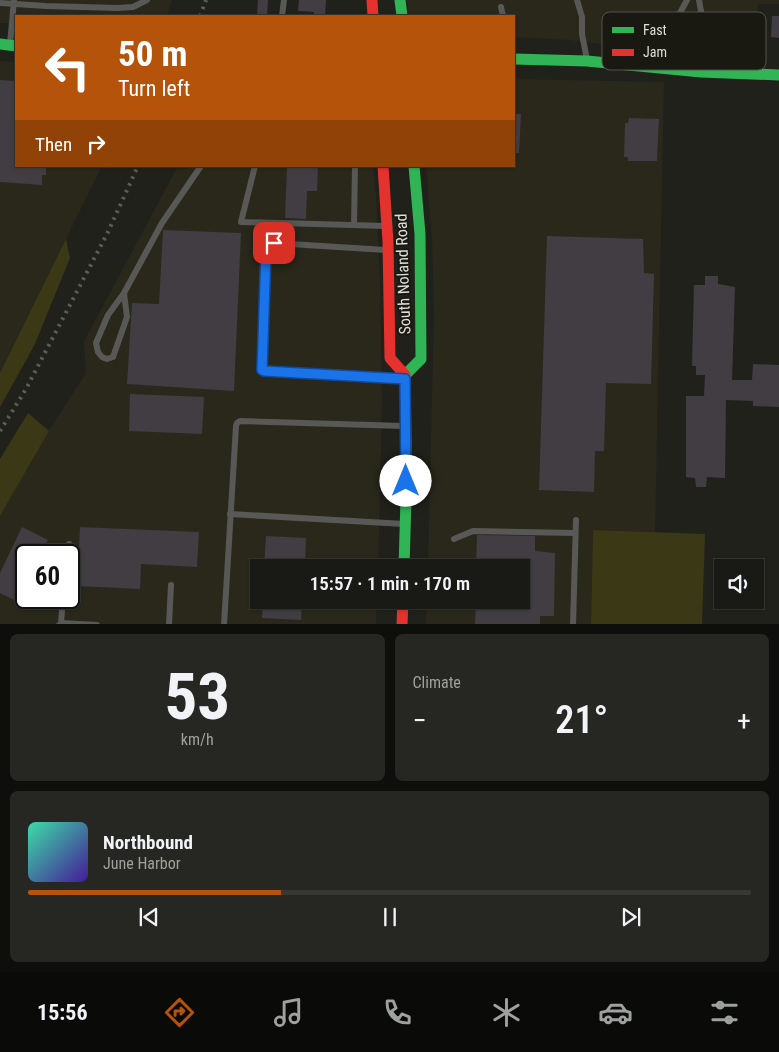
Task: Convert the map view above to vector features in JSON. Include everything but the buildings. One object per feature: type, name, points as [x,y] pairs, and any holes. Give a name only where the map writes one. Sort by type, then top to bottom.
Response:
[{"type":"main road","points":[[372,0],[372,15]]},
{"type":"main road","points":[[400,0],[402,15]]},
{"type":"main road","points":[[515,58],[602,63]]},
{"type":"main road","points":[[679,70],[779,75]]},
{"type":"main road","name":"South Noland Road","points":[[383,167],[388,250],[390,358],[405,377],[421,359],[420,234],[414,167]]},
{"type":"main road","points":[[404,559],[405,377]]},
{"type":"main road","points":[[402,624],[403,609]]},
{"type":"lane","points":[[0,3],[14,2],[46,6],[118,8],[133,7],[147,0]]},
{"type":"lane","points":[[282,15],[284,0]]},
{"type":"lane","points":[[577,0],[582,17],[582,34],[587,62]]},
{"type":"lane","points":[[680,12],[687,0]]},
{"type":"lane","points":[[9,45],[14,2]]},
{"type":"lane","points":[[501,7],[502,15]]},
{"type":"lane","points":[[124,293],[127,317],[114,357],[107,359],[98,352],[96,343],[108,315],[124,293],[162,223],[200,167]]},
{"type":"lane","points":[[255,167],[241,222],[387,226]]},
{"type":"lane","points":[[354,225],[355,167]]},
{"type":"lane","points":[[388,250],[274,243],[269,245],[266,251],[262,370],[405,377]]},
{"type":"lane","points":[[224,624],[237,423],[240,421],[406,426]]},
{"type":"lane","points":[[230,514],[405,524]]},
{"type":"lane","points":[[572,624],[576,520]]},
{"type":"lane","points":[[454,539],[473,531],[575,533]]},
{"type":"lane","points":[[169,624],[171,585]]},
{"type":"lane","points":[[61,609],[59,624],[97,624]]},
{"type":"shaded area","points":[[0,0],[172,0],[167,15],[15,15],[15,24],[0,23]]},
{"type":"shaded area","points":[[407,0],[779,0],[779,4],[758,4],[758,12],[602,12],[602,44],[515,37],[515,15],[408,15]]},
{"type":"shaded area","points":[[0,61],[15,62],[15,167],[102,167],[0,373]]},
{"type":"shaded area","points":[[515,79],[664,82],[655,532],[593,530],[591,624],[426,624],[427,609],[530,609],[530,559],[428,559],[434,315],[432,240],[426,167],[515,167]]},
{"type":"shaded area","points":[[177,167],[373,167],[380,279],[382,405],[378,559],[250,559],[250,609],[377,609],[376,624],[0,624],[0,516],[49,431],[86,373],[84,341]]},
{"type":"shaded area","points":[[66,239],[70,258],[34,346],[0,407],[0,373]]},
{"type":"shaded area","points":[[28,413],[49,431],[0,516],[0,459]]},
{"type":"shaded area","points":[[593,530],[705,534],[702,624],[591,624]]},
{"type":"railway","points":[[200,15],[206,0]]},
{"type":"railway","points":[[0,431],[26,389],[108,232],[138,167]]},
{"type":"traffic: fast","points":[[400,0],[402,15]]},
{"type":"traffic: fast","points":[[0,44],[15,46]]},
{"type":"traffic: fast","points":[[515,59],[602,62]]},
{"type":"traffic: fast","points":[[680,70],[779,75]]},
{"type":"traffic: fast","points":[[405,375],[421,359],[420,234],[414,167]]},
{"type":"traffic: fast","points":[[404,559],[406,440]]},
{"type":"traffic: jam","points":[[372,0],[373,15]]},
{"type":"traffic: jam","points":[[383,167],[388,242],[390,358],[405,375],[406,440]]},
{"type":"traffic: jam","points":[[402,624],[403,609]]},
{"type":"route","points":[[274,243],[269,245],[266,251],[262,370],[405,379],[406,481]]}]
